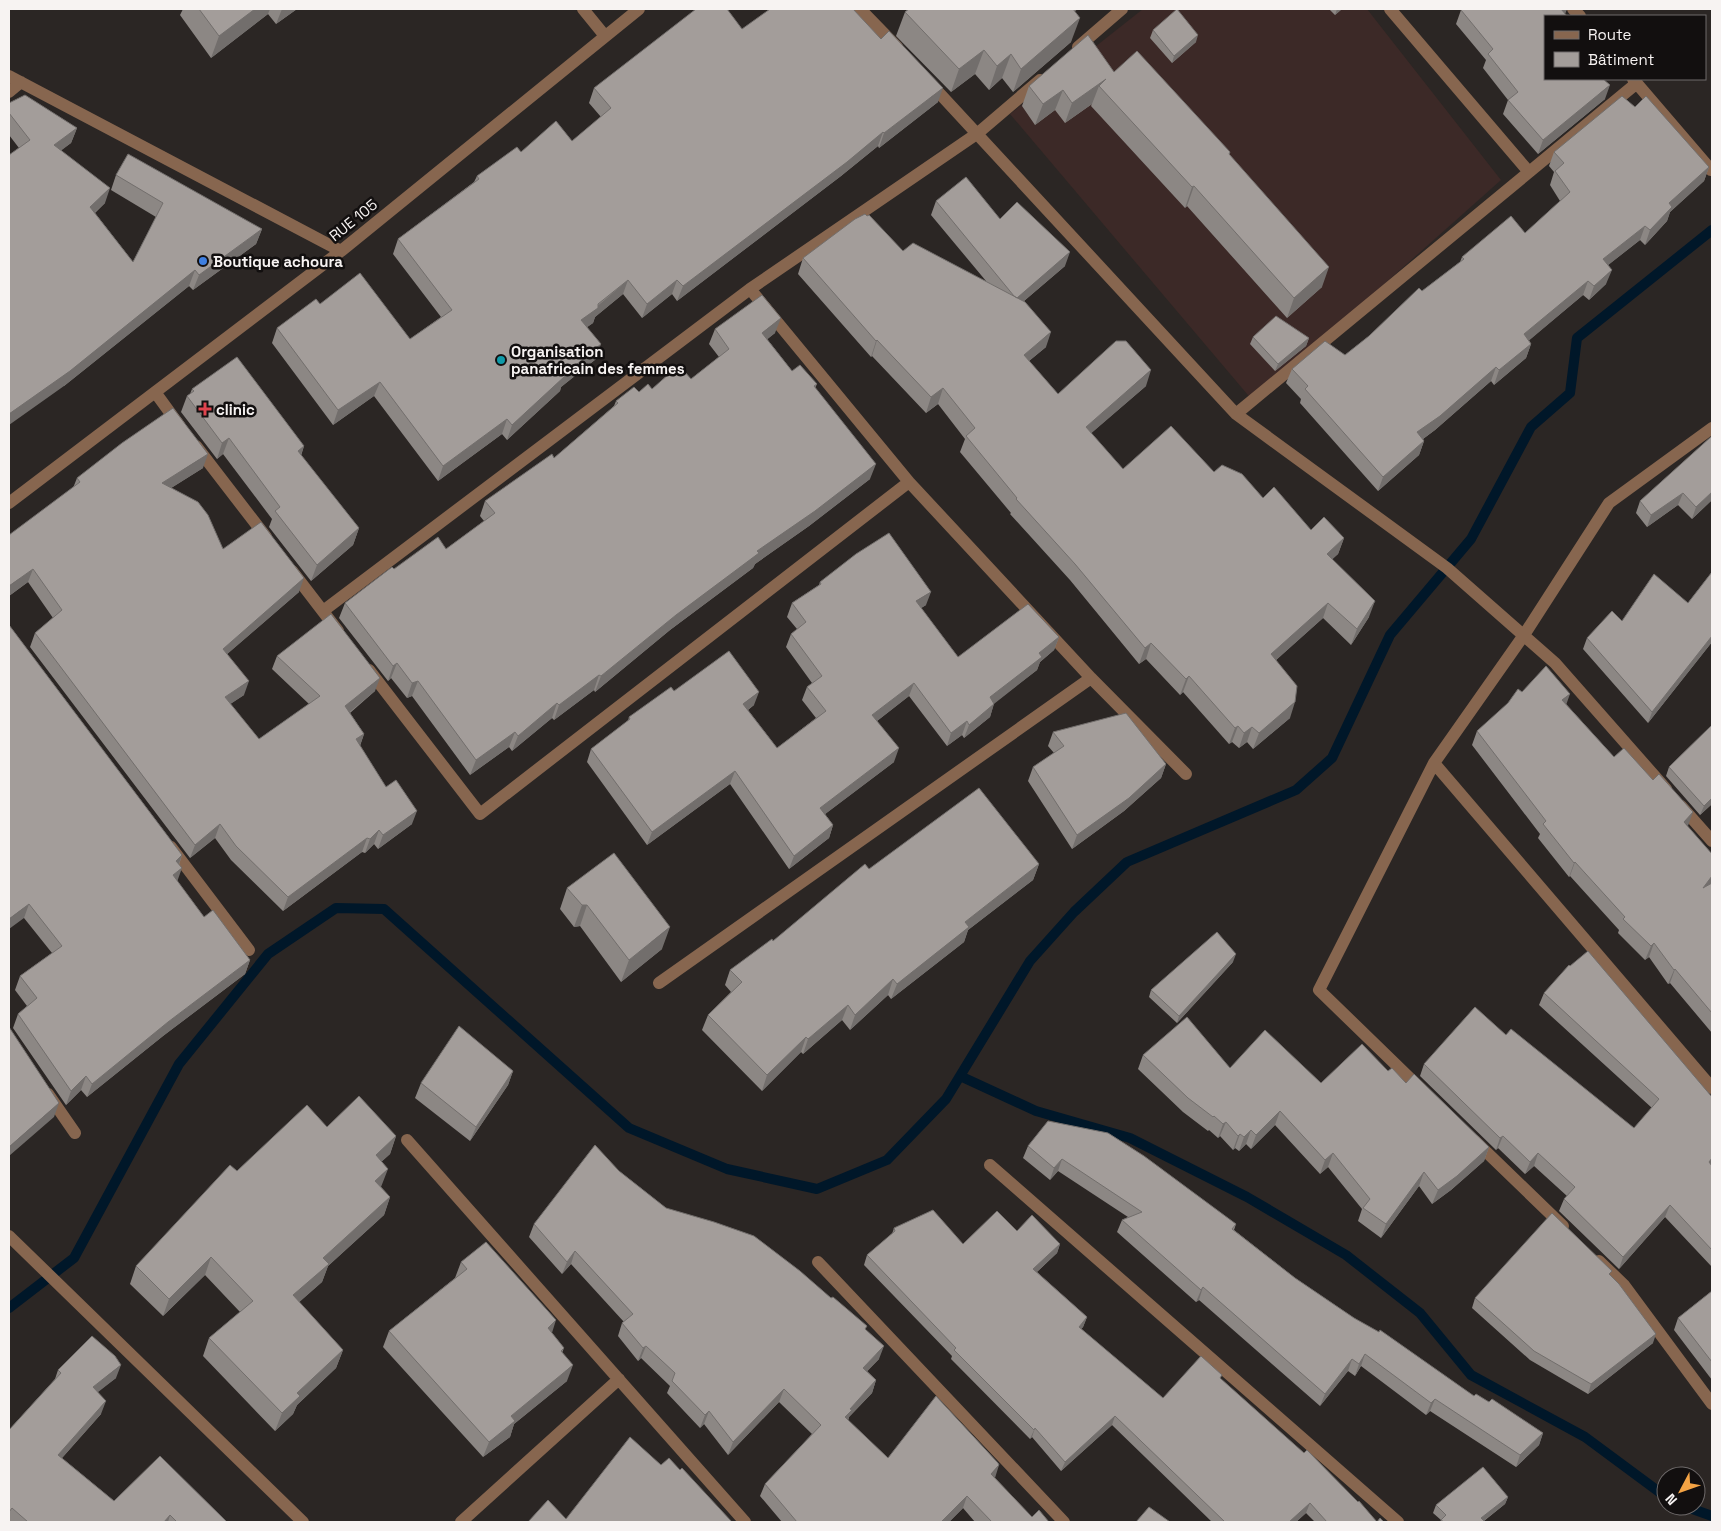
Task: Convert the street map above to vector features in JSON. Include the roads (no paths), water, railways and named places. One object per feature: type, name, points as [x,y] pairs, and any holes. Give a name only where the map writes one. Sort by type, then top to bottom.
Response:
[{"type":"street","points":[[583,9],[605,36]]},
{"type":"street","name":"RUE 105","points":[[9,503],[341,252],[639,9]]},
{"type":"street","points":[[860,9],[906,57]]},
{"type":"street","points":[[1072,52],[1122,9]]},
{"type":"street","points":[[1390,9],[1529,172]]},
{"type":"street","points":[[919,71],[1236,414],[1447,568],[1555,663],[1712,841]]},
{"type":"street","points":[[323,611],[750,289],[978,133],[1050,71]]},
{"type":"street","points":[[9,76],[341,252]]},
{"type":"street","points":[[1236,414],[1529,172],[1635,81],[1711,170]]},
{"type":"street","points":[[9,92],[21,82]]},
{"type":"street","points":[[750,289],[909,482],[1091,678],[1186,774]]},
{"type":"street","points":[[155,392],[347,642]]},
{"type":"street","points":[[1432,1100],[1319,990],[1434,763],[1524,636],[1609,503],[1712,428]]},
{"type":"street","points":[[359,658],[480,814],[909,482]]},
{"type":"street","points":[[660,983],[1091,678]]},
{"type":"street","points":[[1434,763],[1712,1088]]},
{"type":"street","points":[[165,839],[249,950]]},
{"type":"street","points":[[42,1084],[74,1134]]},
{"type":"street","points":[[1468,1134],[1574,1237]]},
{"type":"street","points":[[407,1140],[745,1522]]},
{"type":"street","points":[[990,1165],[1398,1522]]},
{"type":"street","points":[[9,1236],[303,1522]]},
{"type":"street","points":[[1588,1251],[1624,1286],[1712,1404]]},
{"type":"street","points":[[818,1262],[1064,1522]]},
{"type":"street","points":[[461,1522],[618,1379]]},
{"type":"waterway","points":[[9,1308],[74,1258],[179,1064],[268,954],[336,908],[384,909],[629,1128],[727,1169],[817,1189],[887,1160],[946,1099],[1030,961],[1074,912],[1127,862],[1296,790],[1332,758],[1390,635],[1471,539],[1531,427],[1570,393],[1577,338],[1712,230]]},
{"type":"waterway","points":[[960,1076],[1036,1111],[1130,1138],[1247,1197],[1346,1255],[1420,1313],[1471,1375],[1585,1437],[1656,1490]]},
{"type":"waterway","points":[[1706,1514],[1712,1516]]},
{"type":"place","name":"Boutique achoura","points":[[203,261]]},
{"type":"place","name":"Organisation panafricain des femmes","points":[[501,360]]},
{"type":"place","name":"clinic","points":[[205,409]]}]
